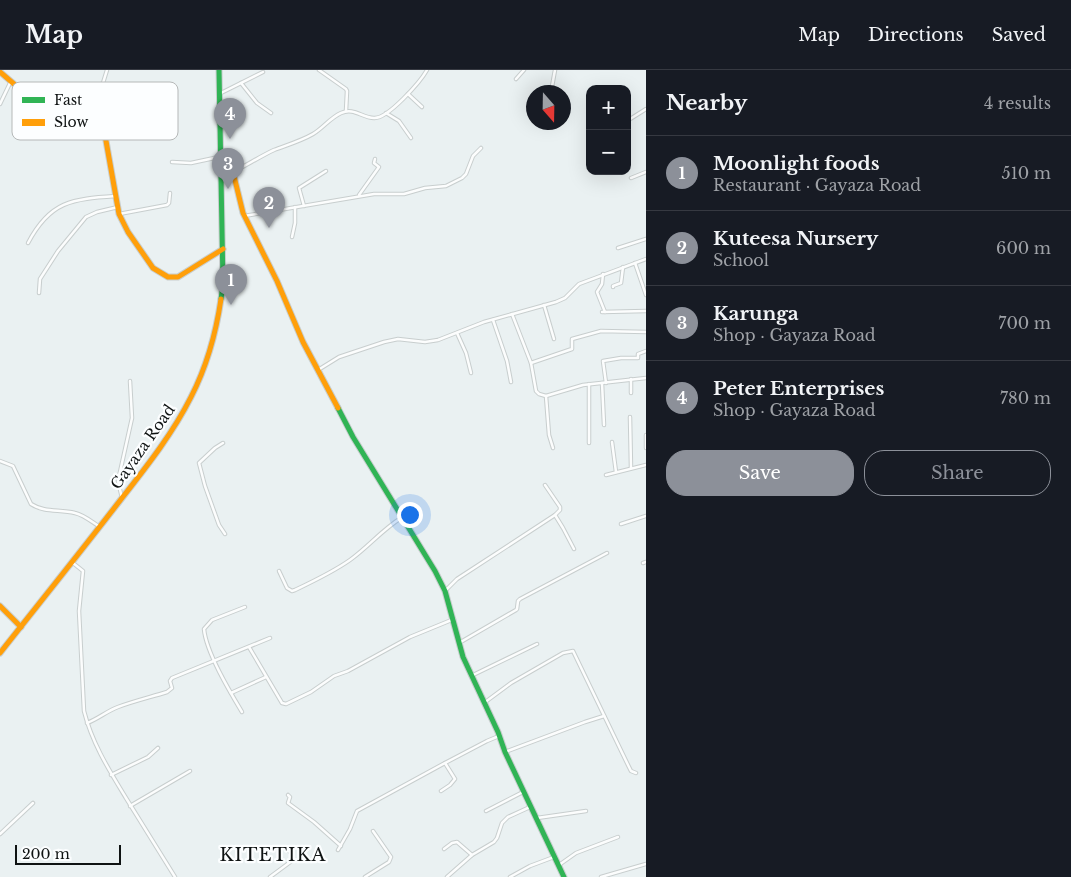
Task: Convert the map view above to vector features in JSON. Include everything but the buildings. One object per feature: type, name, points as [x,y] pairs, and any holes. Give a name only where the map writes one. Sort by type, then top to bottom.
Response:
[{"type":"street","name":"Gayaza Road","points":[[0,653],[100,527],[180,420],[209,355],[219,314],[223,284],[219,70]]},
{"type":"street","points":[[320,70],[346,88],[346,111]]},
{"type":"street","points":[[233,172],[273,151],[304,139],[332,118],[346,111],[375,118],[386,113],[408,94],[427,70]]},
{"type":"street","points":[[516,79],[524,70]]},
{"type":"street","points":[[552,85],[555,70]]},
{"type":"street","points":[[0,72],[11,81],[0,104]]},
{"type":"street","points":[[219,93],[263,72]]},
{"type":"street","points":[[241,83],[258,103],[272,113]]},
{"type":"street","points":[[408,94],[422,107]]},
{"type":"street","points":[[631,118],[646,109]]},
{"type":"street","points":[[386,113],[399,121],[411,138]]},
{"type":"street","points":[[106,140],[119,214],[128,232],[153,268],[173,278],[182,275],[223,249]]},
{"type":"street","points":[[244,216],[358,196],[381,193],[404,194],[418,189],[452,184],[466,174],[473,156],[481,148]]},
{"type":"street","points":[[172,162],[191,163],[221,156]]},
{"type":"street","points":[[358,196],[379,168],[374,163],[375,159]]},
{"type":"street","points":[[221,167],[233,172],[244,216],[270,265],[303,342],[353,437],[435,571],[445,591],[459,643],[471,676],[564,877]]},
{"type":"street","points":[[304,206],[299,188],[326,171]]},
{"type":"street","points":[[632,178],[646,172]]},
{"type":"street","points":[[119,214],[167,205],[170,193]]},
{"type":"street","points":[[28,242],[42,221],[65,203],[78,199],[116,196]]},
{"type":"street","points":[[39,293],[40,279],[43,274],[61,247],[86,217],[118,207]]},
{"type":"street","points":[[292,237],[295,223],[295,207]]},
{"type":"street","points":[[618,248],[646,239]]},
{"type":"street","points":[[318,370],[339,357],[384,342],[398,339],[432,341],[493,320],[561,300],[579,284],[646,259]]},
{"type":"street","points":[[635,263],[646,295]]},
{"type":"street","points":[[613,287],[621,283],[623,267]]},
{"type":"street","points":[[604,274],[602,284],[597,292],[604,312],[646,311]]},
{"type":"street","points":[[544,305],[554,339]]},
{"type":"street","points":[[512,314],[531,363],[538,394],[546,396],[589,384],[646,378]]},
{"type":"street","points":[[493,320],[507,361],[511,382]]},
{"type":"street","points":[[531,363],[572,349],[572,339],[598,331],[646,332]]},
{"type":"street","points":[[457,333],[466,353],[471,373]]},
{"type":"street","points":[[604,425],[602,361],[638,358],[638,354],[646,352]]},
{"type":"street","points":[[631,393],[632,379]]},
{"type":"street","points":[[122,498],[118,481],[132,418],[130,381]]},
{"type":"street","points":[[589,384],[587,431],[589,443]]},
{"type":"street","points":[[546,396],[549,435],[553,448]]},
{"type":"street","points":[[630,417],[631,468]]},
{"type":"street","points":[[646,435],[646,448]]},
{"type":"street","points":[[612,442],[616,472]]},
{"type":"street","points":[[223,443],[199,463],[219,526],[225,534]]},
{"type":"street","points":[[0,462],[13,466],[30,504],[45,511],[75,513],[84,516],[100,527]]},
{"type":"street","points":[[606,475],[646,465]]},
{"type":"street","points":[[445,591],[457,580],[560,510],[545,485]]},
{"type":"street","points":[[554,515],[574,549]]},
{"type":"street","points":[[621,524],[646,516]]},
{"type":"street","points":[[278,571],[287,588],[295,590],[319,579],[350,560],[401,518]]},
{"type":"street","points":[[459,643],[516,610],[520,599],[607,553]]},
{"type":"street","points":[[72,562],[83,571],[79,611],[84,711],[87,723],[96,748],[111,775],[175,877]]},
{"type":"street","points":[[0,606],[21,627]]},
{"type":"street","points":[[242,712],[216,661],[204,629],[212,620],[245,607]]},
{"type":"street","points":[[249,647],[282,703],[286,704],[311,692],[334,676],[348,671],[410,638],[454,619]]},
{"type":"street","points":[[87,723],[118,707],[167,692],[172,688],[171,679],[270,638]]},
{"type":"street","points":[[471,676],[536,644]]},
{"type":"street","points":[[483,703],[511,683],[570,650],[573,651],[631,771],[636,773]]},
{"type":"street","points":[[231,693],[266,677]]},
{"type":"street","points":[[505,752],[604,716]]},
{"type":"street","points":[[338,850],[350,829],[356,811],[487,740],[499,736]]},
{"type":"street","points":[[111,775],[148,757],[158,748]]},
{"type":"street","points":[[441,791],[455,779],[445,763]]},
{"type":"street","points":[[130,806],[190,771]]},
{"type":"street","points":[[486,810],[524,792]]},
{"type":"street","points":[[288,795],[290,797],[288,803],[314,822],[341,846]]},
{"type":"street","points":[[0,834],[33,803]]},
{"type":"street","points":[[447,877],[472,855],[496,840],[502,823],[508,817],[532,807]]},
{"type":"street","points":[[537,818],[586,811]]},
{"type":"street","points":[[365,877],[389,862],[391,857],[373,830]]},
{"type":"street","points":[[558,865],[576,853],[618,837]]},
{"type":"street","points":[[444,849],[457,842],[472,855]]},
{"type":"street","points":[[270,877],[293,860],[292,854],[286,849]]},
{"type":"street","points":[[510,877],[530,866],[554,857]]},
{"type":"street","points":[[601,877],[646,864]]},
{"type":"traffic: fast","points":[[219,70],[223,284],[221,299]]},
{"type":"traffic: fast","points":[[338,408],[353,437],[435,571],[445,591],[463,657],[564,877]]},
{"type":"traffic: slow","points":[[0,72],[12,82]]},
{"type":"traffic: slow","points":[[106,140],[119,214],[128,232],[153,268],[168,277],[178,277],[223,249]]},
{"type":"traffic: slow","points":[[221,167],[233,172],[243,213],[277,281],[303,342],[338,408]]},
{"type":"traffic: slow","points":[[0,653],[141,474],[176,423],[197,385],[206,361],[214,337],[221,299]]},
{"type":"traffic: slow","points":[[0,606],[21,627]]},
{"type":"place","name":"Peter Enterprises","points":[[230,139]]},
{"type":"place","name":"Karunga","points":[[228,189]]},
{"type":"place","name":"Kuteesa Nursery","points":[[269,228]]},
{"type":"place","name":"Moonlight foods","points":[[231,305]]},
{"type":"district","name":"KITETIKA","points":[[273,855]]}]
